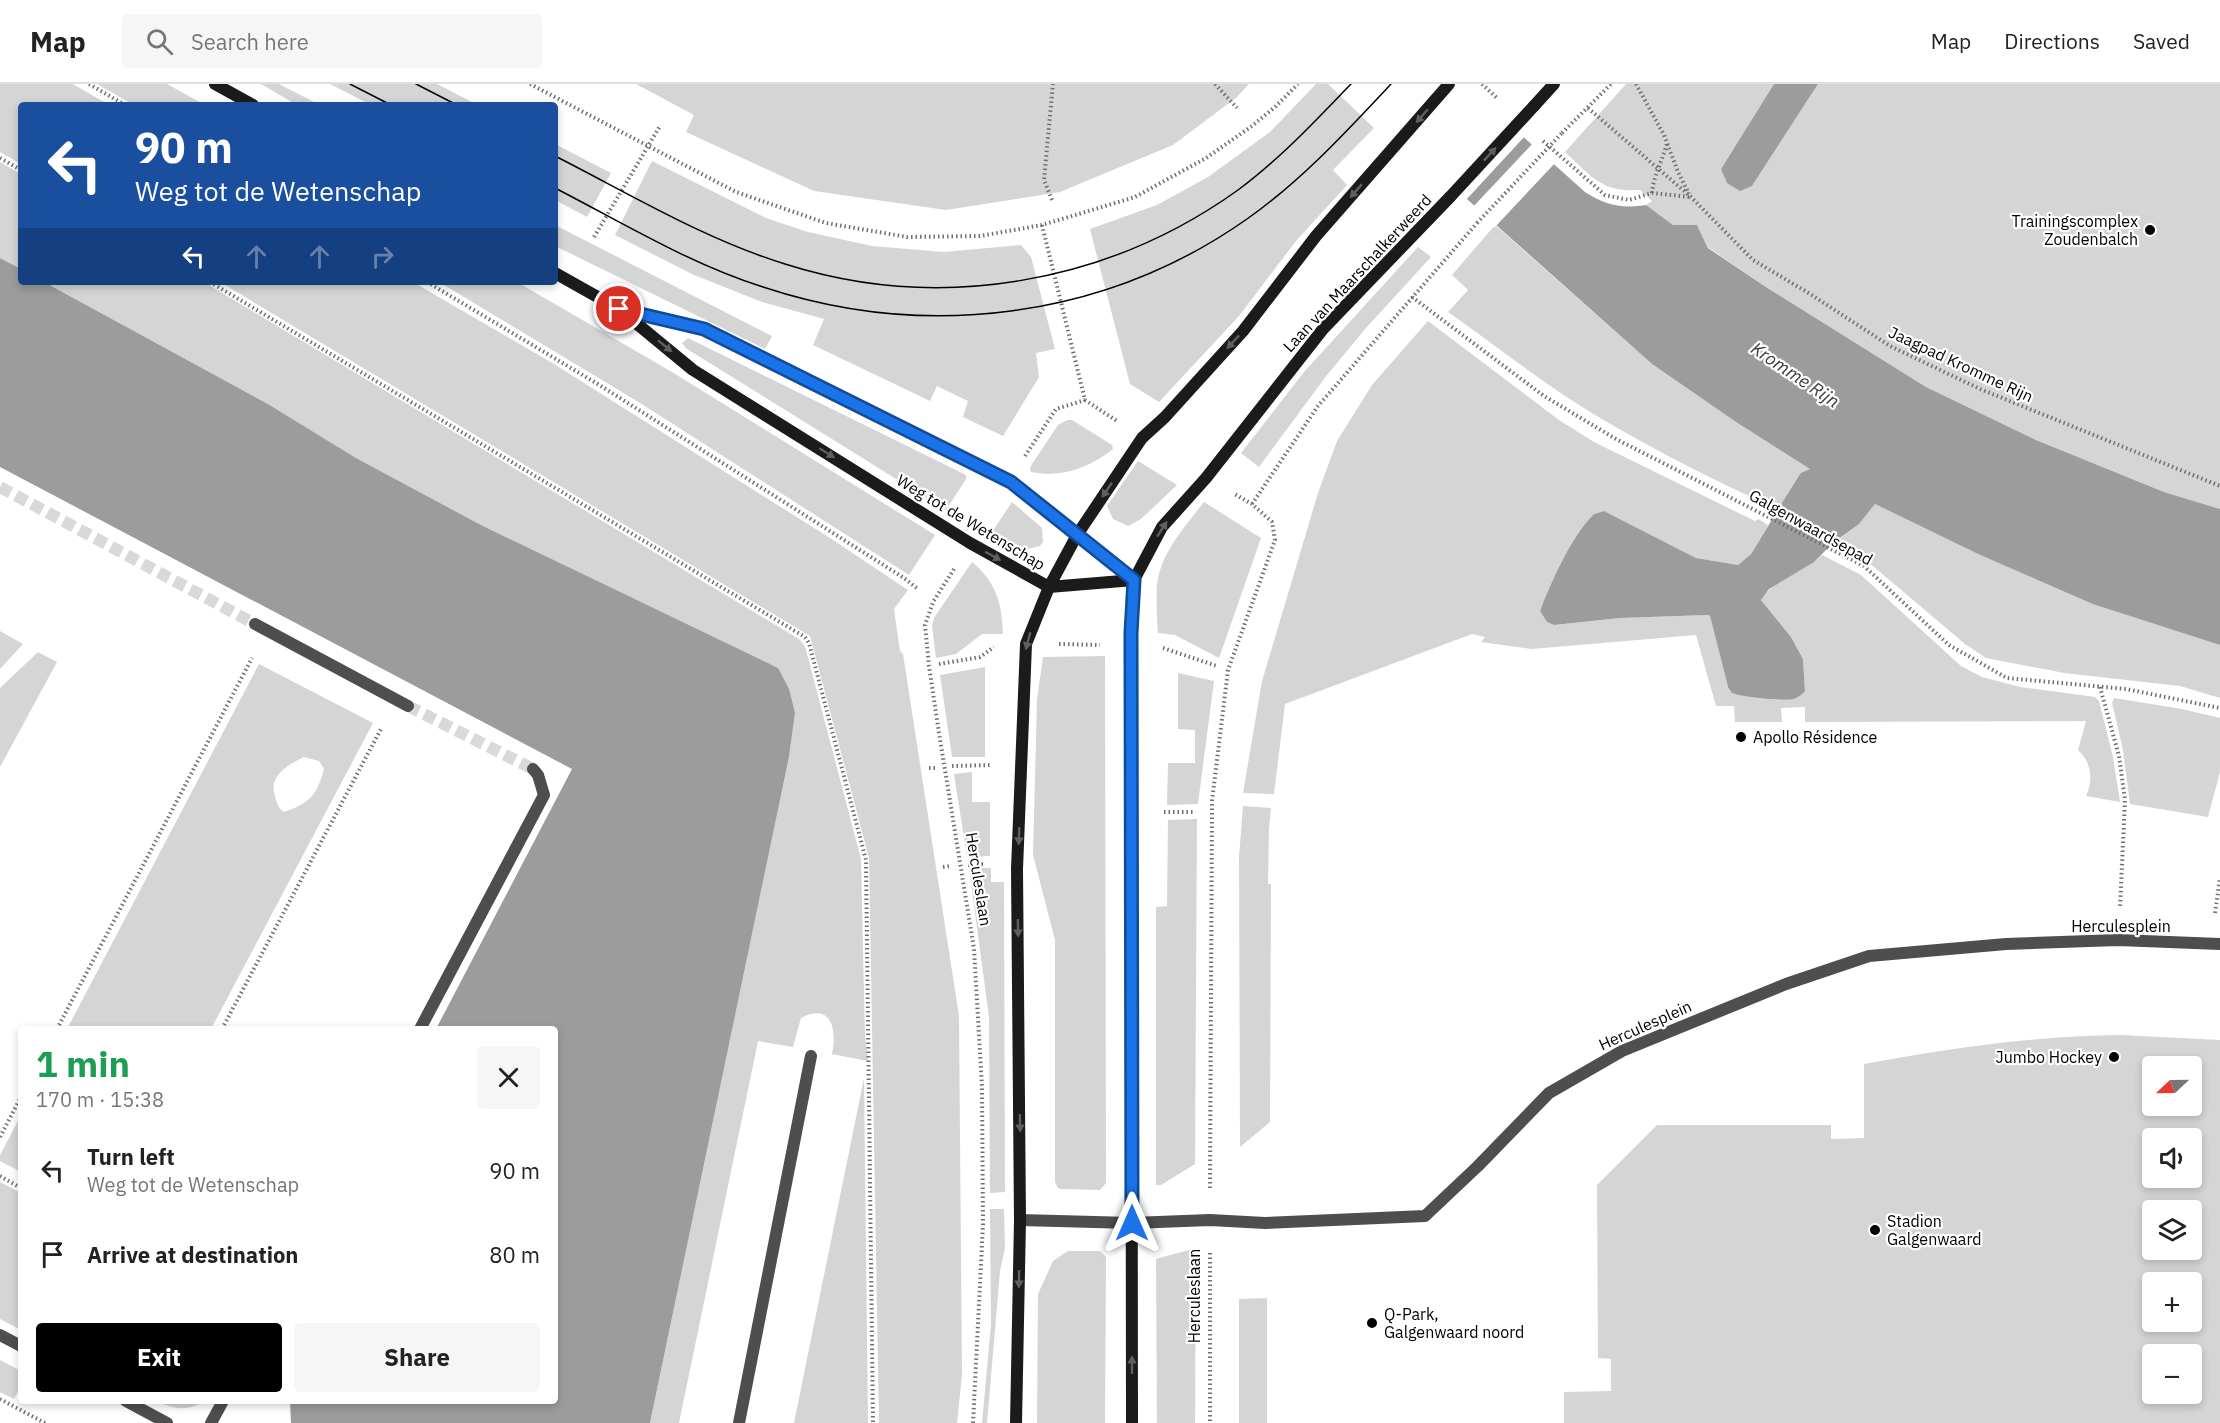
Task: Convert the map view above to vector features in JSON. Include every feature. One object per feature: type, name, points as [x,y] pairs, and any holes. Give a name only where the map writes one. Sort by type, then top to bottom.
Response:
[{"type":"main road","points":[[215,84],[247,102]]},
{"type":"main road","points":[[1049,587],[1077,535],[1142,438],[1165,417],[1243,331],[1316,236],[1449,84]]},
{"type":"main road","name":"Laan van Maarschalkerweerd","points":[[1134,580],[1162,527],[1206,478],[1323,329],[1450,197],[1554,84]]},
{"type":"main road","name":"Weg tot de Wetenschap","points":[[558,275],[619,309],[693,370],[970,543],[1049,587],[1134,580]]},
{"type":"main road","name":"Weg tot de Wetenschap","points":[[619,309],[704,329],[1011,482],[1134,580]]},
{"type":"main road","points":[[1132,1423],[1131,633],[1134,580]]},
{"type":"main road","name":"Herculeslaan","points":[[1016,1423],[1020,1220],[1017,869],[1026,644],[1049,587]]},
{"type":"street","points":[[261,627],[402,702]]},
{"type":"street","points":[[422,1026],[544,795],[538,775],[533,769]]},
{"type":"street","name":"Herculesplein","points":[[1020,1220],[1132,1223],[1210,1220],[1265,1223],[1425,1216],[1478,1166],[1549,1093],[1622,1051],[1786,984],[1869,956],[2006,944],[2118,940],[2220,944]]},
{"type":"street","points":[[739,1423],[811,1056]]},
{"type":"street","points":[[0,1335],[18,1344]]},
{"type":"street","points":[[132,1404],[167,1423]]},
{"type":"street","points":[[211,1423],[221,1404]]},
{"type":"path","points":[[89,84],[120,102]]},
{"type":"path","points":[[530,84],[736,192],[826,223],[907,237],[980,236],[1042,225],[1135,197],[1206,158],[1252,126],[1298,84]]},
{"type":"path","points":[[1052,200],[1044,180],[1053,84]]},
{"type":"path","points":[[1215,84],[1238,108]]},
{"type":"path","points":[[1481,84],[1498,100]]},
{"type":"path","points":[[1252,504],[1318,406],[1477,223],[1611,84]]},
{"type":"path","points":[[1636,84],[1667,142],[1678,172],[1691,197]]},
{"type":"path","points":[[1588,108],[1691,197]]},
{"type":"path","points":[[594,237],[660,126]]},
{"type":"path","points":[[1541,139],[1605,195],[1629,200],[1652,193],[1691,197]]},
{"type":"path","points":[[1652,193],[1667,142]]},
{"type":"path","points":[[0,158],[18,168]]},
{"type":"path","name":"Jaagpad Kromme Rijn","points":[[1691,197],[1753,260],[1890,346],[1980,389],[2220,486]]},
{"type":"path","points":[[1042,225],[1085,400],[1142,438]]},
{"type":"path","points":[[215,285],[805,637],[809,643],[866,860],[873,1423]]},
{"type":"path","points":[[432,285],[601,386],[918,589]]},
{"type":"path","name":"Galgenwaardsepad","points":[[1412,297],[1545,396],[1616,439],[1864,566],[1949,645],[2007,678],[2126,690],[2220,708]]},
{"type":"path","points":[[1011,482],[1018,466],[1056,409],[1085,400]]},
{"type":"path","name":"Herculeslaan","points":[[1206,478],[1252,504],[1272,522],[1275,540],[1228,670],[1212,801],[1210,1423]]},
{"type":"path","name":"Herculeslaan","points":[[970,543],[933,602],[926,625],[929,666],[975,961],[982,1087],[983,1224],[974,1423]]},
{"type":"path","points":[[59,1026],[261,627]]},
{"type":"path","points":[[1058,644],[1102,645]]},
{"type":"path","points":[[939,664],[980,657],[996,646]]},
{"type":"path","points":[[1165,648],[1217,666]]},
{"type":"path","points":[[2100,687],[2119,756],[2125,800],[2118,940]]},
{"type":"path","points":[[224,1026],[402,702]]},
{"type":"path","points":[[952,766],[996,765]]},
{"type":"path","points":[[929,768],[935,768]]},
{"type":"path","points":[[1164,812],[1195,812]]},
{"type":"path","points":[[968,865],[987,864]]},
{"type":"path","points":[[943,867],[950,866]]},
{"type":"path","points":[[0,1137],[18,1103]]},
{"type":"path","points":[[0,1176],[18,1186]]},
{"type":"path","points":[[0,1399],[45,1423]]},
{"type":"shaded area","points":[[0,84],[73,84],[104,102],[18,102],[18,162],[0,152]]},
{"type":"shaded area","points":[[97,84],[167,84],[200,102],[129,102]]},
{"type":"shaded area","points":[[261,84],[279,84],[314,102],[292,102]]},
{"type":"shaded area","points":[[330,84],[437,84],[472,102],[365,102]]},
{"type":"shaded area","points":[[636,84],[1249,84],[1237,97],[1173,145],[1060,192],[946,210],[814,191],[686,132],[694,115]]},
{"type":"shaded area","points":[[1316,84],[1328,84],[1374,128],[1333,170],[1347,185],[1296,241],[1239,316],[1159,402],[1130,384],[1090,229],[1157,205],[1208,177],[1270,132]]},
{"type":"shaded area","points":[[1626,84],[1774,84],[1721,169],[1752,186],[1818,84],[2220,84],[2220,509],[2164,492],[2036,440],[1926,387],[1769,289],[1708,247],[1697,225],[1673,225],[1646,205],[1652,201],[1640,190],[1616,189],[1598,181],[1565,152]]},
{"type":"shaded area","points":[[558,146],[611,173],[587,217],[558,202]]},
{"type":"shaded area","points":[[652,161],[766,218],[808,232],[872,246],[944,252],[1021,245],[1031,257],[1055,349],[1036,353],[1039,377],[1003,436],[963,417],[968,401],[937,386],[930,401],[813,345],[824,319],[762,302],[694,275],[615,235]]},
{"type":"shaded area","points":[[0,162],[18,172],[18,267],[0,258]]},
{"type":"shaded area","points":[[1495,225],[1652,364],[1736,422],[1810,469],[1796,479],[1777,512],[1765,506],[1764,503],[1670,457],[1601,419],[1546,383],[1448,312],[1468,290],[1452,275]]},
{"type":"shaded area","points":[[558,227],[772,336],[765,349],[558,247]]},
{"type":"shaded area","points":[[1418,247],[1431,257],[1366,328],[1327,375],[1259,467],[1241,453],[1304,372]]},
{"type":"shaded area","points":[[50,285],[209,285],[799,639],[805,646],[861,859],[865,1035],[868,1061],[832,1054],[833,1028],[826,1016],[820,1014],[811,1014],[801,1018],[793,1047],[758,1041],[679,1423],[650,1423],[789,757],[795,713],[778,669],[481,525],[356,458],[268,404]]},
{"type":"shaded area","points":[[225,285],[418,285],[554,364],[830,538],[908,590],[894,609],[959,1016],[962,1375],[957,1423],[879,1423],[869,858],[810,636]]},
{"type":"shaded area","points":[[444,285],[522,285],[672,372],[935,535],[909,575],[640,403]]},
{"type":"shaded area","points":[[1428,321],[1559,420],[1594,442],[1755,521],[1758,519],[1768,525],[1751,554],[1738,565],[1696,558],[1604,511],[1594,514],[1570,546],[1550,587],[1540,611],[1547,622],[1554,625],[1620,618],[1708,615],[1728,687],[1805,691],[1803,659],[1791,637],[1761,600],[1773,586],[1822,555],[1861,575],[1961,666],[1982,677],[2020,687],[2095,697],[2099,701],[2113,757],[2120,802],[2086,796],[2090,784],[2090,772],[2086,760],[2078,750],[2086,721],[1805,722],[1805,707],[1781,708],[1782,722],[1735,722],[1734,706],[1716,706],[1696,635],[1532,649],[1481,642],[1485,637],[1472,634],[1285,704],[1274,794],[1243,793],[1262,681],[1318,493],[1337,441],[1372,385]]},
{"type":"shaded area","points":[[688,338],[966,475],[966,479],[946,510],[687,349],[682,343]]},
{"type":"shaded area","points":[[1072,420],[1112,445],[1113,449],[1075,470],[1054,474],[1031,472],[1032,464],[1058,425]]},
{"type":"shaded area","points":[[1138,461],[1177,485],[1141,519],[1128,526],[1113,519],[1107,506]]},
{"type":"shaded area","points":[[1012,502],[1042,528],[1043,542],[1040,546],[1028,549],[990,535]]},
{"type":"shaded area","points":[[1204,502],[1261,538],[1219,658],[1175,635],[1158,633],[1157,586],[1163,562],[1175,541]]},
{"type":"shaded area","points":[[1875,504],[1978,554],[2093,603],[2220,645],[2220,698],[2180,686],[2064,673],[1986,658],[1965,644],[1867,561],[1834,543],[1859,524]]},
{"type":"shaded area","points":[[972,562],[987,577],[996,594],[1001,612],[1003,634],[982,634],[956,654],[936,658],[932,626],[934,618]]},
{"type":"shaded area","points":[[0,631],[23,644],[0,669]]},
{"type":"shaded area","points":[[38,652],[57,662],[0,767],[0,688]]},
{"type":"shaded area","points":[[1105,656],[1106,1183],[1100,1190],[1061,1189],[1055,1182],[1055,940],[1033,855],[1037,700],[1043,657]]},
{"type":"shaded area","points":[[259,664],[373,723],[213,1026],[69,1026]],"holes":[[[304,757],[319,761],[324,769],[311,797],[284,812],[279,807],[274,782],[286,767]]]},
{"type":"shaded area","points":[[985,667],[985,757],[952,757],[940,675]]},
{"type":"shaded area","points":[[1178,673],[1214,681],[1198,804],[1167,805],[1168,763],[1195,763],[1195,730],[1178,729]]},
{"type":"shaded area","points":[[2114,698],[2220,718],[2220,772],[2208,817],[2130,804],[2123,750],[2112,703]]},
{"type":"shaded area","points":[[972,772],[972,802],[990,802],[990,856],[967,857],[954,774]]},
{"type":"shaded area","points":[[1243,806],[1271,808],[1268,884],[1271,884],[1270,1122],[1240,1147],[1239,857]]},
{"type":"shaded area","points":[[1197,819],[1195,1164],[1161,1185],[1156,1185],[1156,907],[1167,906],[1168,820]]},
{"type":"shaded area","points":[[969,868],[991,868],[991,882],[1004,882],[1005,1192],[990,1193],[989,1017]]},
{"type":"shaded area","name":"Stadion Galgenwaard","points":[[2121,1035],[2220,1040],[2220,1423],[1564,1423],[1564,1392],[1611,1391],[1611,1359],[1598,1358],[1597,1185],[1657,1125],[1831,1125],[1831,1139],[1864,1138],[1864,1064],[1992,1044]]},
{"type":"shaded area","points":[[864,1078],[868,1423],[794,1423]]},
{"type":"shaded area","points":[[18,1121],[18,1170],[0,1161],[0,1155]]},
{"type":"shaded area","points":[[0,1182],[18,1191],[18,1328],[0,1319]]},
{"type":"shaded area","points":[[990,1209],[1004,1209],[1005,1248],[1000,1271],[987,1423],[982,1423],[991,1324]]},
{"type":"shaded area","points":[[1196,1248],[1195,1423],[1157,1423],[1156,1259]]},
{"type":"shaded area","points":[[1068,1251],[1100,1251],[1106,1257],[1105,1423],[1037,1423],[1038,1294],[1053,1261]]},
{"type":"shaded area","points":[[1267,1298],[1267,1423],[1239,1423],[1239,1299]]},
{"type":"shaded area","points":[[0,1360],[18,1369],[18,1392],[14,1399],[0,1392]]},
{"type":"shaded area","points":[[164,1404],[198,1404],[186,1408]]},
{"type":"water","name":"Kromme Rijn","points":[[1464,84],[1585,192],[1614,205],[1646,205],[1673,225],[1697,225],[1708,248],[1926,387],[2036,440],[2164,492],[2220,509],[2220,645],[2093,604],[1978,554],[1875,504],[1859,524],[1833,543],[1814,562],[1769,589],[1761,600],[1791,637],[1803,659],[1805,691],[1795,698],[1762,698],[1732,693],[1728,687],[1708,615],[1620,618],[1554,625],[1547,622],[1540,611],[1550,587],[1570,546],[1594,514],[1604,511],[1696,558],[1738,565],[1751,554],[1801,473],[1810,469],[1736,422],[1652,364],[1468,200],[1397,129]]},
{"type":"water","points":[[1774,84],[1818,84],[1752,186],[1740,191],[1727,183],[1721,169]]},
{"type":"water","points":[[0,258],[18,267],[18,285],[50,285],[268,404],[356,458],[481,525],[778,668],[789,689],[795,713],[789,757],[650,1423],[291,1423],[290,1404],[558,1404],[558,1026],[438,1026],[572,769],[0,467]]},
{"type":"pier","points":[[1338,84],[1469,84],[1526,135],[1465,201],[1395,131]]},
{"type":"pier","points":[[1534,142],[1556,162],[1494,228],[1472,208]]},
{"type":"tunnel","points":[[0,487],[255,624]]},
{"type":"tunnel","points":[[408,706],[533,769]]},
{"type":"tram line","points":[[350,84],[385,102]]},
{"type":"tram line","points":[[416,84],[451,102]]},
{"type":"tram line","points":[[558,158],[696,229],[785,264],[843,279],[902,286],[961,287],[1020,281],[1078,268],[1134,248],[1187,222],[1238,190],[1268,166],[1351,84]]},
{"type":"tram line","points":[[558,190],[709,267],[763,287],[825,304],[887,313],[950,316],[1013,311],[1074,299],[1134,279],[1192,253],[1247,219],[1286,189],[1391,84]]},
{"type":"place","name":"Trainingscomplex Zoudenbalch","points":[[2150,230]]},
{"type":"place","name":"Apollo Résidence","points":[[1741,737]]},
{"type":"place","name":"Jumbo Hockey","points":[[2114,1057]]},
{"type":"place","name":"Stadion Galgenwaard","points":[[1875,1230]]},
{"type":"place","name":"Q-Park, Galgenwaard noord","points":[[1372,1323]]},
{"type":"route","points":[[619,309],[704,329],[1011,482],[1134,580],[1131,633],[1132,1223]]}]
